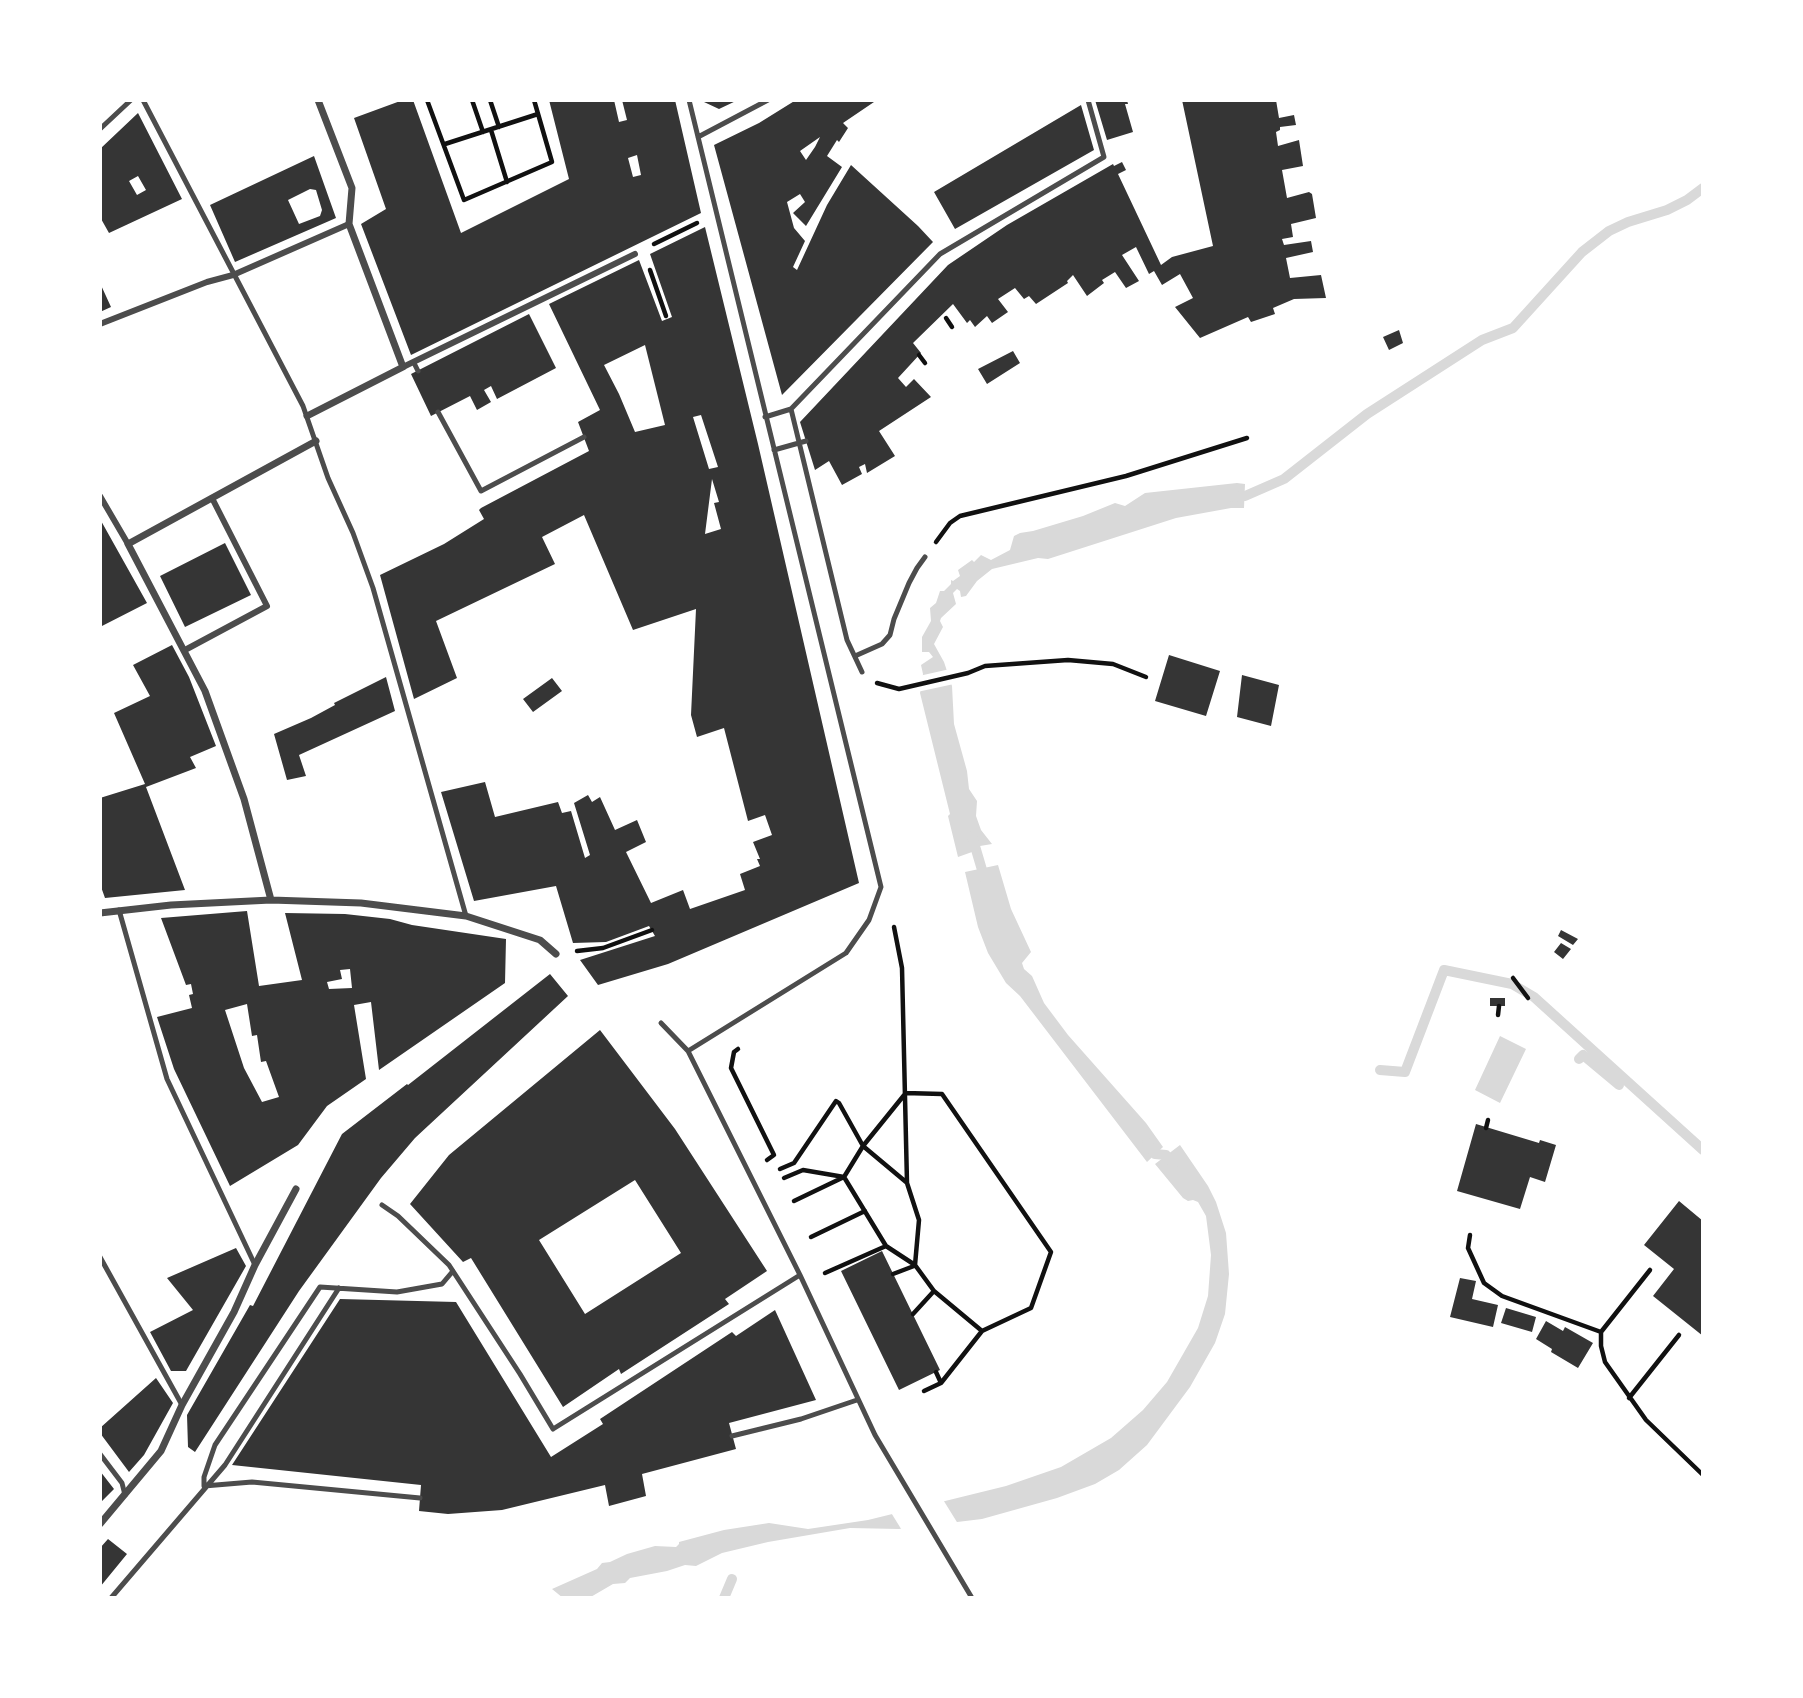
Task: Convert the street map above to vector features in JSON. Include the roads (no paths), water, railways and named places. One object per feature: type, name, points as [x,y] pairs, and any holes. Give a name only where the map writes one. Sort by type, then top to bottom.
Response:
[{"type":"street","points":[[318,100],[352,188],[349,225],[403,367]]},
{"type":"street","points":[[100,324],[207,282],[233,275],[349,225]]},
{"type":"street","points":[[307,416],[635,254]]},
{"type":"street","points":[[128,544],[316,441]]},
{"type":"street","points":[[100,496],[205,691],[244,799],[271,900]]},
{"type":"street","points":[[185,650],[267,606],[212,498]]},
{"type":"street","points":[[100,913],[271,900],[361,903],[466,916],[540,940],[556,954]]},
{"type":"street","points":[[100,1524],[161,1451],[182,1405],[234,1312],[255,1265],[296,1189]]},
{"type":"lane","points":[[100,129],[131,100]]},
{"type":"lane","points":[[143,100],[307,416],[373,588],[466,916]]},
{"type":"lane","points":[[688,1051],[846,953],[869,920],[881,887],[689,100]]},
{"type":"lane","points":[[698,137],[768,100]]},
{"type":"lane","points":[[765,417],[791,409],[940,254],[1104,157],[1088,100]]},
{"type":"lane","points":[[414,363],[418,371]]},
{"type":"lane","points":[[791,409],[803,442],[847,640],[862,672]]},
{"type":"lane","points":[[438,412],[481,491],[584,437]]},
{"type":"lane","points":[[774,450],[803,442]]},
{"type":"lane","points":[[855,656],[882,644],[890,635],[909,583],[925,557]]},
{"type":"lane","points":[[119,910],[167,1079],[255,1265]]},
{"type":"lane","points":[[661,1023],[688,1051],[800,1275],[875,1435],[972,1598]]},
{"type":"lane","points":[[382,1205],[398,1216],[453,1271],[553,1429],[800,1275]]},
{"type":"lane","points":[[100,1257],[182,1405]]},
{"type":"lane","points":[[204,1486],[204,1477],[215,1445],[320,1287],[397,1292],[442,1284],[453,1271]]},
{"type":"lane","points":[[111,1598],[204,1486],[225,1465],[339,1288]]},
{"type":"lane","points":[[732,1436],[802,1419],[857,1400]]},
{"type":"lane","points":[[100,1454],[122,1483],[125,1495]]},
{"type":"lane","points":[[204,1486],[252,1482],[419,1498]]},
{"type":"waterway","points":[[1231,497],[1245,496],[1284,479],[1367,414],[1482,340],[1513,328],[1582,252],[1609,231],[1667,210],[1703,188]]},
{"type":"waterway","points":[[972,836],[985,880]]},
{"type":"waterway","points":[[1380,1070],[1405,1072],[1444,970],[1512,984],[1534,997],[1703,1150]]},
{"type":"waterway","points":[[1579,1059],[1583,1055],[1619,1085]]},
{"type":"waterway","points":[[1147,1143],[1155,1154],[1166,1155],[1173,1164]]},
{"type":"waterway","points":[[724,1598],[732,1579]]}]
